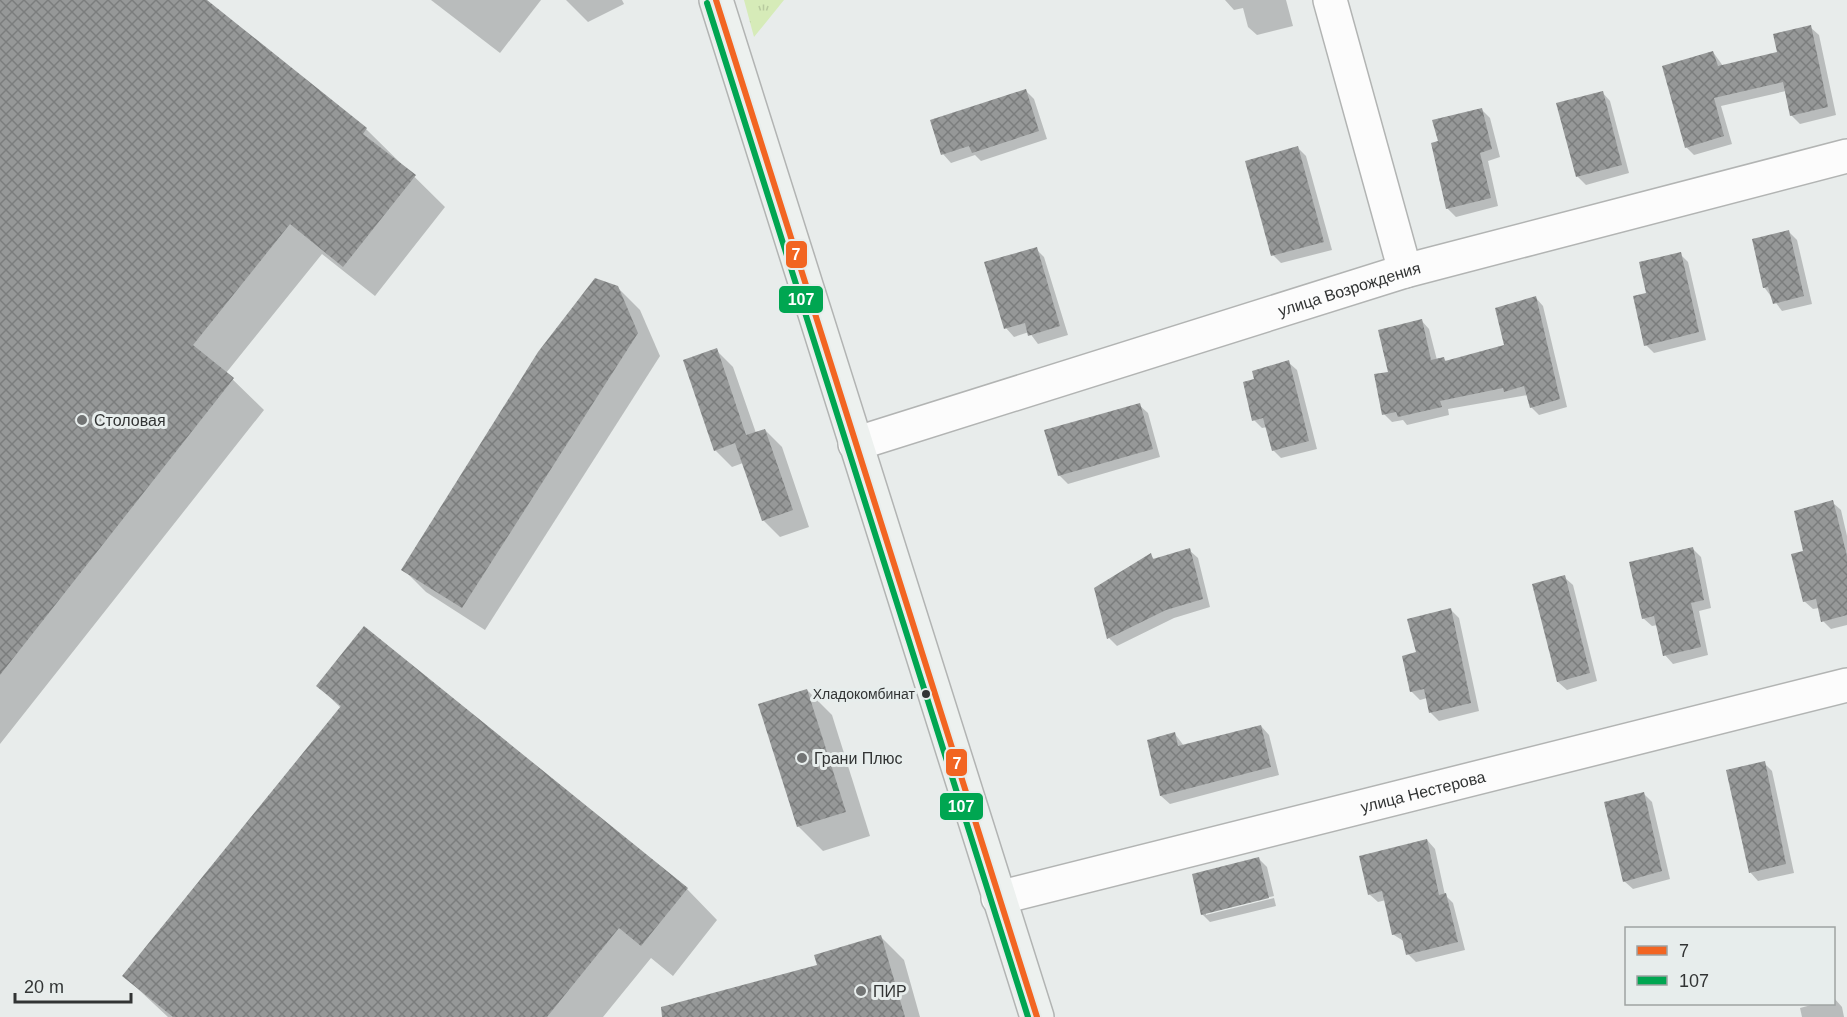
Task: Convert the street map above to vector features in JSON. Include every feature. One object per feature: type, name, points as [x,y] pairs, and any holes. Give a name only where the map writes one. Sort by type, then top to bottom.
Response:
[{"type":"street","points":[[716,0],[1037,1017]]},
{"type":"street","points":[[1330,0],[1405,271]]},
{"type":"street","name":"улица Возрождения","points":[[855,444],[1405,271],[1847,156]]},
{"type":"street","name":"улица Нестерова","points":[[998,898],[1847,685]]},
{"type":"green space","points":[[744,0],[784,0],[754,37]]},
{"type":"building","points":[[0,0],[207,0],[367,128],[363,134],[416,175],[343,267],[290,224],[193,345],[234,378],[0,675]]},
{"type":"building","points":[[1811,25],[1828,107],[1790,116],[1783,82],[1714,98],[1724,136],[1685,148],[1662,66],[1713,51],[1718,66],[1777,52],[1773,34]]},
{"type":"building","points":[[1026,89],[1039,131],[972,153],[969,146],[941,155],[930,120]]},
{"type":"building","points":[[1603,91],[1622,165],[1576,177],[1556,103]]},
{"type":"building","points":[[1482,108],[1492,149],[1480,153],[1491,198],[1446,209],[1431,143],[1438,141],[1432,120]]},
{"type":"building","points":[[1298,146],[1324,242],[1271,256],[1245,161]]},
{"type":"building","points":[[1789,230],[1804,296],[1773,304],[1768,287],[1763,288],[1752,239]]},
{"type":"building","points":[[1037,247],[1060,326],[1028,336],[1025,323],[1004,329],[984,262]]},
{"type":"building","points":[[1681,252],[1699,332],[1644,346],[1633,296],[1646,293],[1639,262]]},
{"type":"building","points":[[595,278],[618,286],[638,333],[462,608],[401,570],[538,352]]},
{"type":"building","points":[[1536,296],[1560,399],[1530,408],[1524,386],[1504,392],[1503,388],[1440,401],[1442,407],[1398,417],[1396,412],[1382,415],[1374,374],[1388,372],[1378,330],[1422,319],[1431,360],[1444,357],[1445,361],[1504,345],[1495,308]]},
{"type":"building","points":[[717,348],[746,435],[765,429],[793,510],[762,521],[735,443],[714,451],[683,360]]},
{"type":"building","points":[[1289,360],[1309,441],[1272,451],[1263,418],[1252,421],[1243,382],[1254,379],[1252,371]]},
{"type":"building","points":[[1140,403],[1153,449],[1058,476],[1044,430]]},
{"type":"building","points":[[1833,500],[1847,556],[1847,615],[1821,622],[1816,599],[1803,602],[1791,554],[1803,551],[1794,511]]},
{"type":"building","points":[[1693,547],[1704,600],[1691,603],[1701,647],[1663,656],[1654,616],[1642,619],[1629,562]]},
{"type":"building","points":[[1190,548],[1203,599],[1166,610],[1107,639],[1094,588],[1151,553],[1153,559]]},
{"type":"building","points":[[1565,575],[1590,673],[1557,682],[1532,584]]},
{"type":"building","points":[[1451,608],[1471,703],[1429,713],[1424,689],[1410,692],[1402,656],[1416,652],[1407,619]]},
{"type":"building","points":[[364,626],[688,888],[641,946],[619,928],[547,1017],[173,1017],[122,976],[341,706],[316,686]]},
{"type":"building","name":"Грани Плюс","points":[[807,689],[846,812],[797,827],[758,704]]},
{"type":"building","points":[[1261,725],[1271,767],[1160,796],[1147,740],[1175,732],[1178,746]]},
{"type":"building","points":[[1765,761],[1786,864],[1749,873],[1726,770]]},
{"type":"building","points":[[1644,792],[1662,871],[1623,882],[1604,802]]},
{"type":"building","points":[[1427,839],[1439,895],[1446,893],[1458,942],[1406,955],[1401,933],[1392,935],[1382,891],[1368,895],[1359,856]]},
{"type":"building","points":[[1259,857],[1269,898],[1201,915],[1192,874]]},
{"type":"building","points":[[881,935],[905,1017],[662,1017],[661,1007],[817,965],[814,955]]},
{"type":"transit line","name":"7","points":[[716,0],[1037,1017]]},
{"type":"transit line","name":"107","points":[[707,3],[1028,1017]]},
{"type":"place","name":"Столовая","points":[[82,420]]},
{"type":"place","name":"Хладокомбинат","points":[[926,694]]},
{"type":"place","name":"Грани Плюс","points":[[802,758]]},
{"type":"place","name":"ПИР","points":[[861,991]]}]
